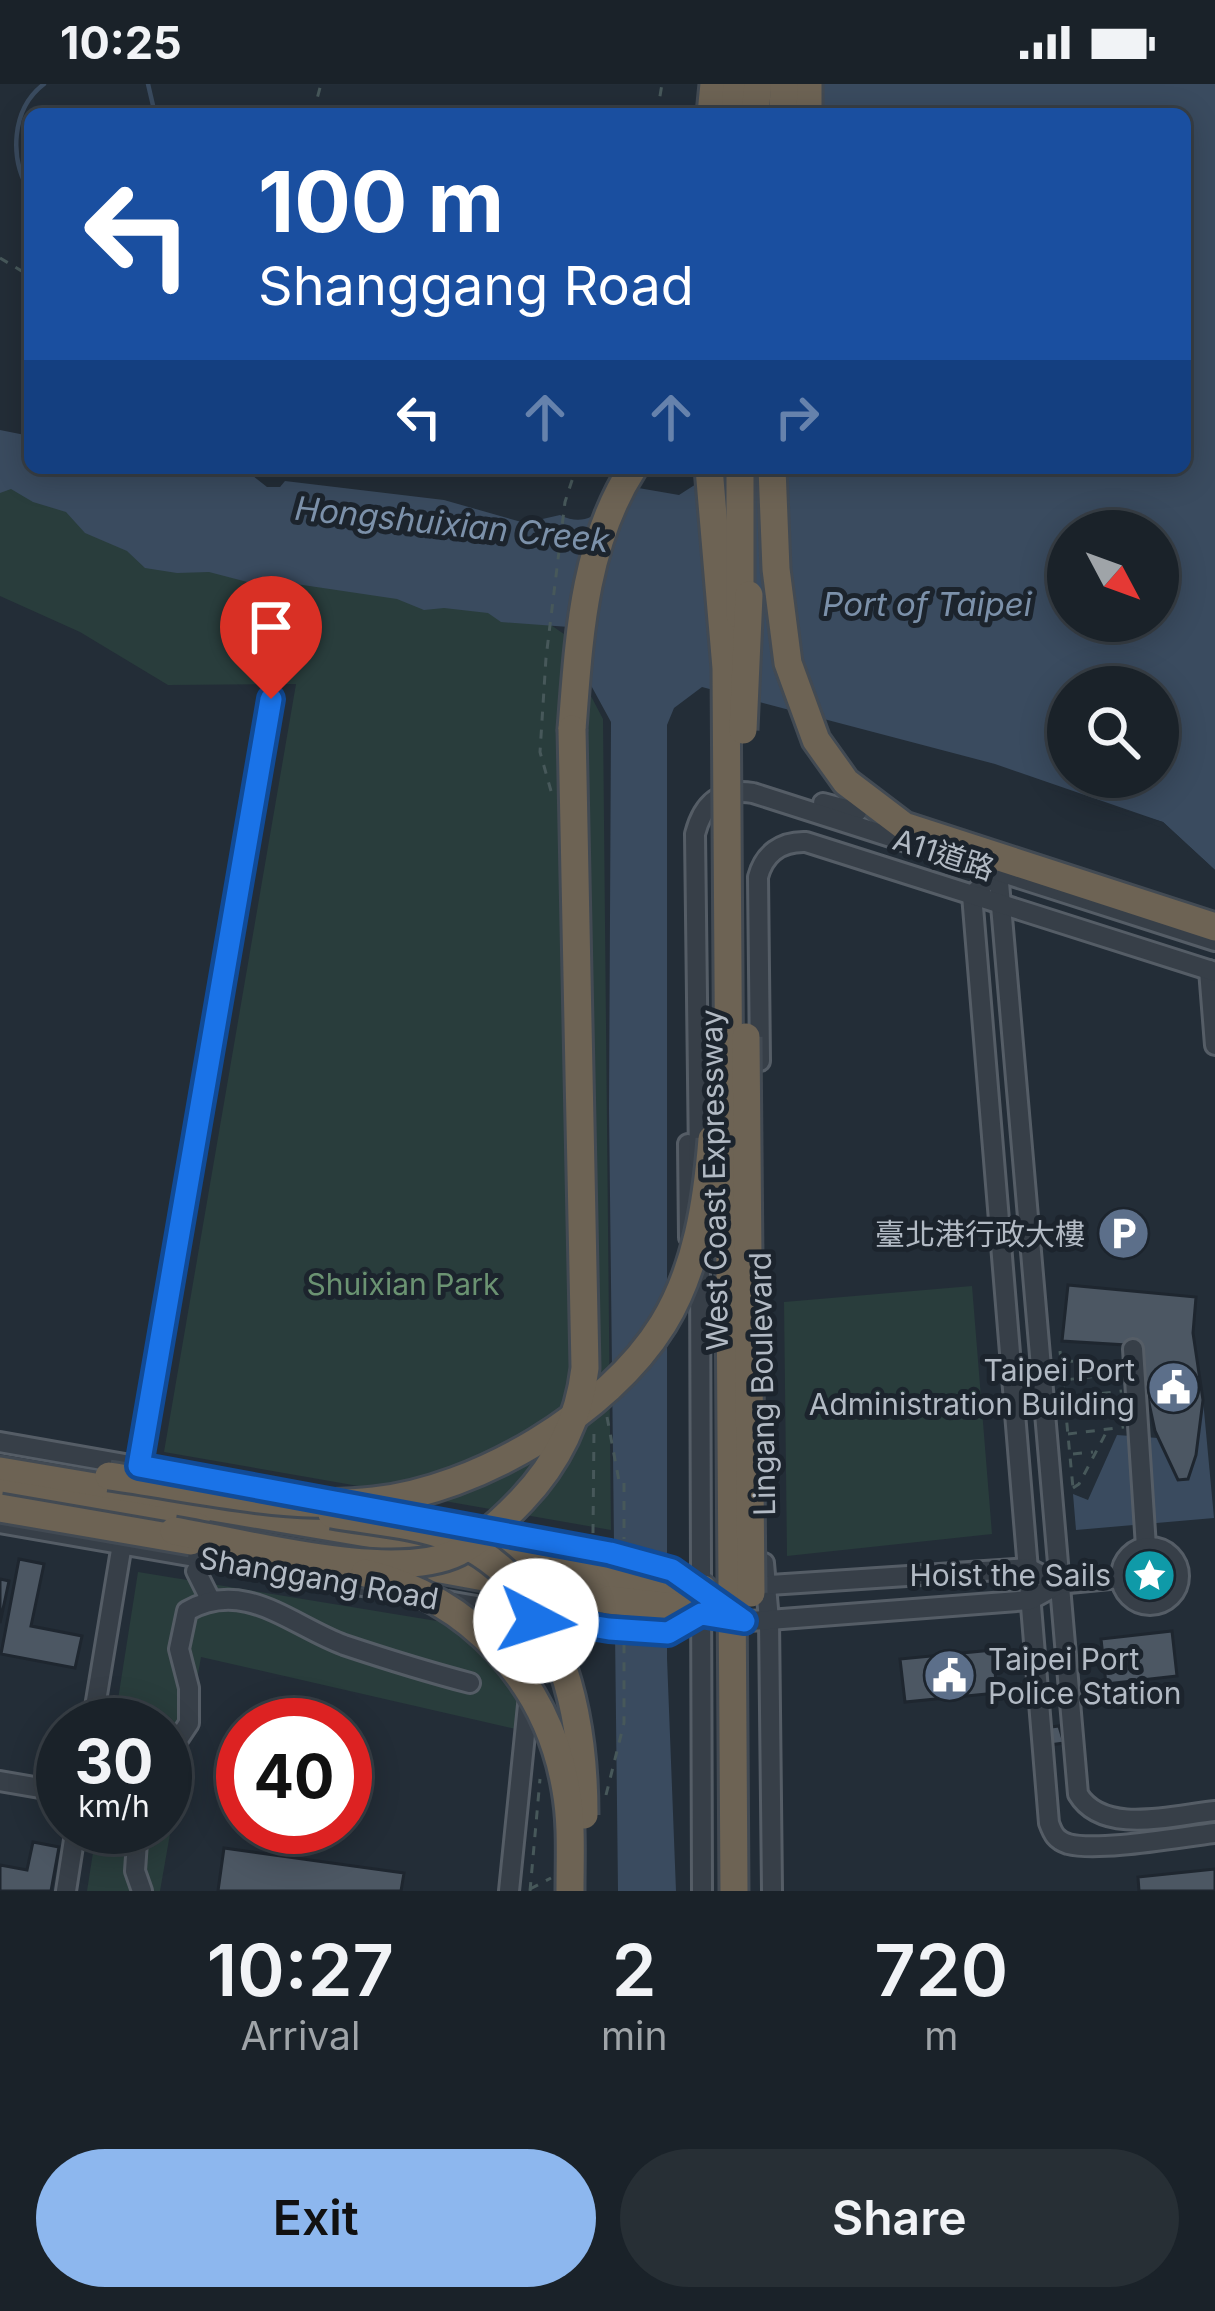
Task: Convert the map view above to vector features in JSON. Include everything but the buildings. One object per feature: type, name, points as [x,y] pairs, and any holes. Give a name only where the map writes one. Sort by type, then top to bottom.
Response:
[{"type":"highway","points":[[0,1501],[372,1564],[432,1561],[457,1552],[512,1510],[536,1486],[574,1425],[585,1368],[572,729],[580,623],[590,572],[630,474]]},
{"type":"highway","points":[[710,474],[726,668],[731,1891]]},
{"type":"highway","name":"West Coast Expressway","points":[[722,474],[720,883],[731,1891]]},
{"type":"highway","name":"West Coast Expressway","points":[[740,474],[748,1891]]},
{"type":"highway","points":[[756,474],[742,754],[744,1548],[764,1586]]},
{"type":"highway","points":[[772,474],[781,615],[793,680],[816,740],[862,806],[904,826],[1214,936]]},
{"type":"highway","points":[[109,1476],[302,1502],[373,1501],[436,1490],[498,1462],[563,1424],[622,1376],[664,1323],[692,1256],[707,1195],[720,883]]},
{"type":"highway","points":[[0,1457],[429,1531],[465,1545],[502,1572],[532,1606],[554,1645],[578,1720],[584,1794],[576,1885]]},
{"type":"highway","points":[[0,1471],[486,1564]]},
{"type":"highway","points":[[0,1501],[486,1564],[607,1569],[672,1599],[702,1602]]},
{"type":"highway","points":[[0,1501],[374,1575],[440,1602],[496,1646],[543,1715],[567,1793],[576,1885]]},
{"type":"street","points":[[139,1466],[271,699]]},
{"type":"street","points":[[702,1602],[693,1539],[684,833],[695,802],[717,784],[732,779],[862,806]]},
{"type":"street","name":"A11道路","points":[[695,834],[699,818],[717,797],[745,791],[1214,936]]},
{"type":"street","points":[[915,820],[1215,914]]},
{"type":"street","name":"Lingang Boulevard","points":[[695,834],[702,1891]]},
{"type":"street","name":"A11道路","points":[[758,877],[771,853],[793,842],[806,842],[1212,971]]},
{"type":"street","points":[[998,872],[972,895],[1049,1823],[1054,1837],[1086,1846],[1215,1833]]},
{"type":"street","points":[[998,872],[1078,1794],[1098,1815],[1117,1819],[1215,1811]]},
{"type":"street","name":"Lingang Boulevard","points":[[758,877],[764,1586],[769,1620],[772,1891]]},
{"type":"street","points":[[697,974],[713,984],[743,982],[759,969]]},
{"type":"street","points":[[1212,971],[1215,1046]]},
{"type":"street","points":[[697,1010],[713,995],[743,994],[759,1008]]},
{"type":"street","points":[[1134,1368],[1146,1547]]},
{"type":"street","points":[[0,1442],[139,1466],[607,1569]]},
{"type":"street","name":"Shanggang Road","points":[[0,1522],[609,1629],[672,1599]]},
{"type":"street","points":[[96,1698],[122,1544]]},
{"type":"street","points":[[1146,1547],[1172,1556],[1179,1573],[1175,1591],[1161,1604],[1143,1605],[1127,1595],[1120,1578],[1124,1561],[1146,1547]]},
{"type":"street","points":[[702,1602],[764,1586],[1028,1568],[1059,1584]]},
{"type":"street","points":[[196,1571],[211,1601]]},
{"type":"street","points":[[672,1599],[702,1602],[744,1621],[769,1620],[1030,1600],[1059,1584],[1120,1578]]},
{"type":"street","points":[[189,1698],[179,1648],[182,1630],[187,1611],[211,1601],[250,1601],[337,1642],[470,1683]]},
{"type":"street","points":[[509,1891],[537,1617]]},
{"type":"street","points":[[744,1621],[748,1891]]},
{"type":"street","points":[[0,1781],[36,1787]]},
{"type":"street","points":[[66,1891],[72,1854]]},
{"type":"street","points":[[136,1854],[142,1891]]},
{"type":"path","points":[[546,658],[565,502],[574,474]]},
{"type":"path","points":[[1060,1351],[1073,1487]]},
{"type":"path","points":[[1061,1360],[1134,1368]]},
{"type":"path","points":[[1063,1380],[1134,1368]]},
{"type":"path","points":[[1065,1399],[1134,1368]]},
{"type":"path","points":[[1066,1417],[1137,1418]]},
{"type":"path","points":[[1068,1434],[1107,1429],[1137,1418]]},
{"type":"path","points":[[596,1421],[592,1435],[593,1539],[607,1569]]},
{"type":"path","points":[[1067,1494],[1079,1484],[1107,1429]]},
{"type":"path","points":[[1070,1455],[1095,1452]]},
{"type":"green space","name":"Shuixian Park","points":[[0,472],[545,621],[577,643],[581,677],[603,719],[611,1530],[164,1452],[296,684],[168,685],[80,632],[0,596]]},
{"type":"green space","points":[[972,1286],[992,1534],[787,1556],[784,1302]]},
{"type":"green space","points":[[138,1572],[522,1635],[516,1729],[201,1657],[192,1708],[192,1698],[118,1698]]},
{"type":"green space","points":[[93,1854],[166,1854],[160,1891],[87,1891]]},
{"type":"water","points":[[705,84],[1215,84],[1215,870],[1163,822],[1093,798],[1179,798],[1179,666],[1047,666],[1047,782],[702,687],[674,708],[667,725],[667,1658],[676,1891],[618,1891],[609,1109],[611,722],[587,678],[569,627],[501,622],[488,613],[424,610],[397,599],[296,584],[270,588],[209,572],[145,568],[127,551],[85,533],[66,512],[11,489],[0,493],[0,430],[24,435],[24,474],[251,474],[267,487],[280,487],[285,481],[444,500],[525,523],[560,515],[588,518],[621,485],[679,495],[712,474],[1191,474],[1191,108],[703,108]]},
{"type":"water","points":[[1203,1400],[1214,1518],[1076,1530],[1073,1494],[1088,1500],[1117,1435],[1158,1438],[1177,1479],[1188,1479]]},
{"type":"pier","points":[[1076,798],[1163,822],[1215,870],[1215,876],[1160,827]]},
{"type":"waterway","points":[[25,108],[44,84]]},
{"type":"waterway","points":[[148,84],[154,108]]},
{"type":"waterway","points":[[24,110],[16,150],[24,181]]},
{"type":"place","name":"臺北港行政大樓","points":[[1124,1234]]},
{"type":"place","name":"Taipei Port Administration Building","points":[[1174,1387]]},
{"type":"place","name":"Hoist the Sails","points":[[1150,1575]]},
{"type":"place","name":"Taipei Port Police Station","points":[[949,1676]]},
{"type":"route","points":[[271,699],[139,1466],[610,1553],[672,1570],[744,1621],[701,1614],[668,1633],[537,1617],[536,1621]]},
{"type":"water label","name":"Hongshuixian Creek","points":[[452,524]]},
{"type":"water label","name":"Port of Taipei","points":[[927,604]]}]
